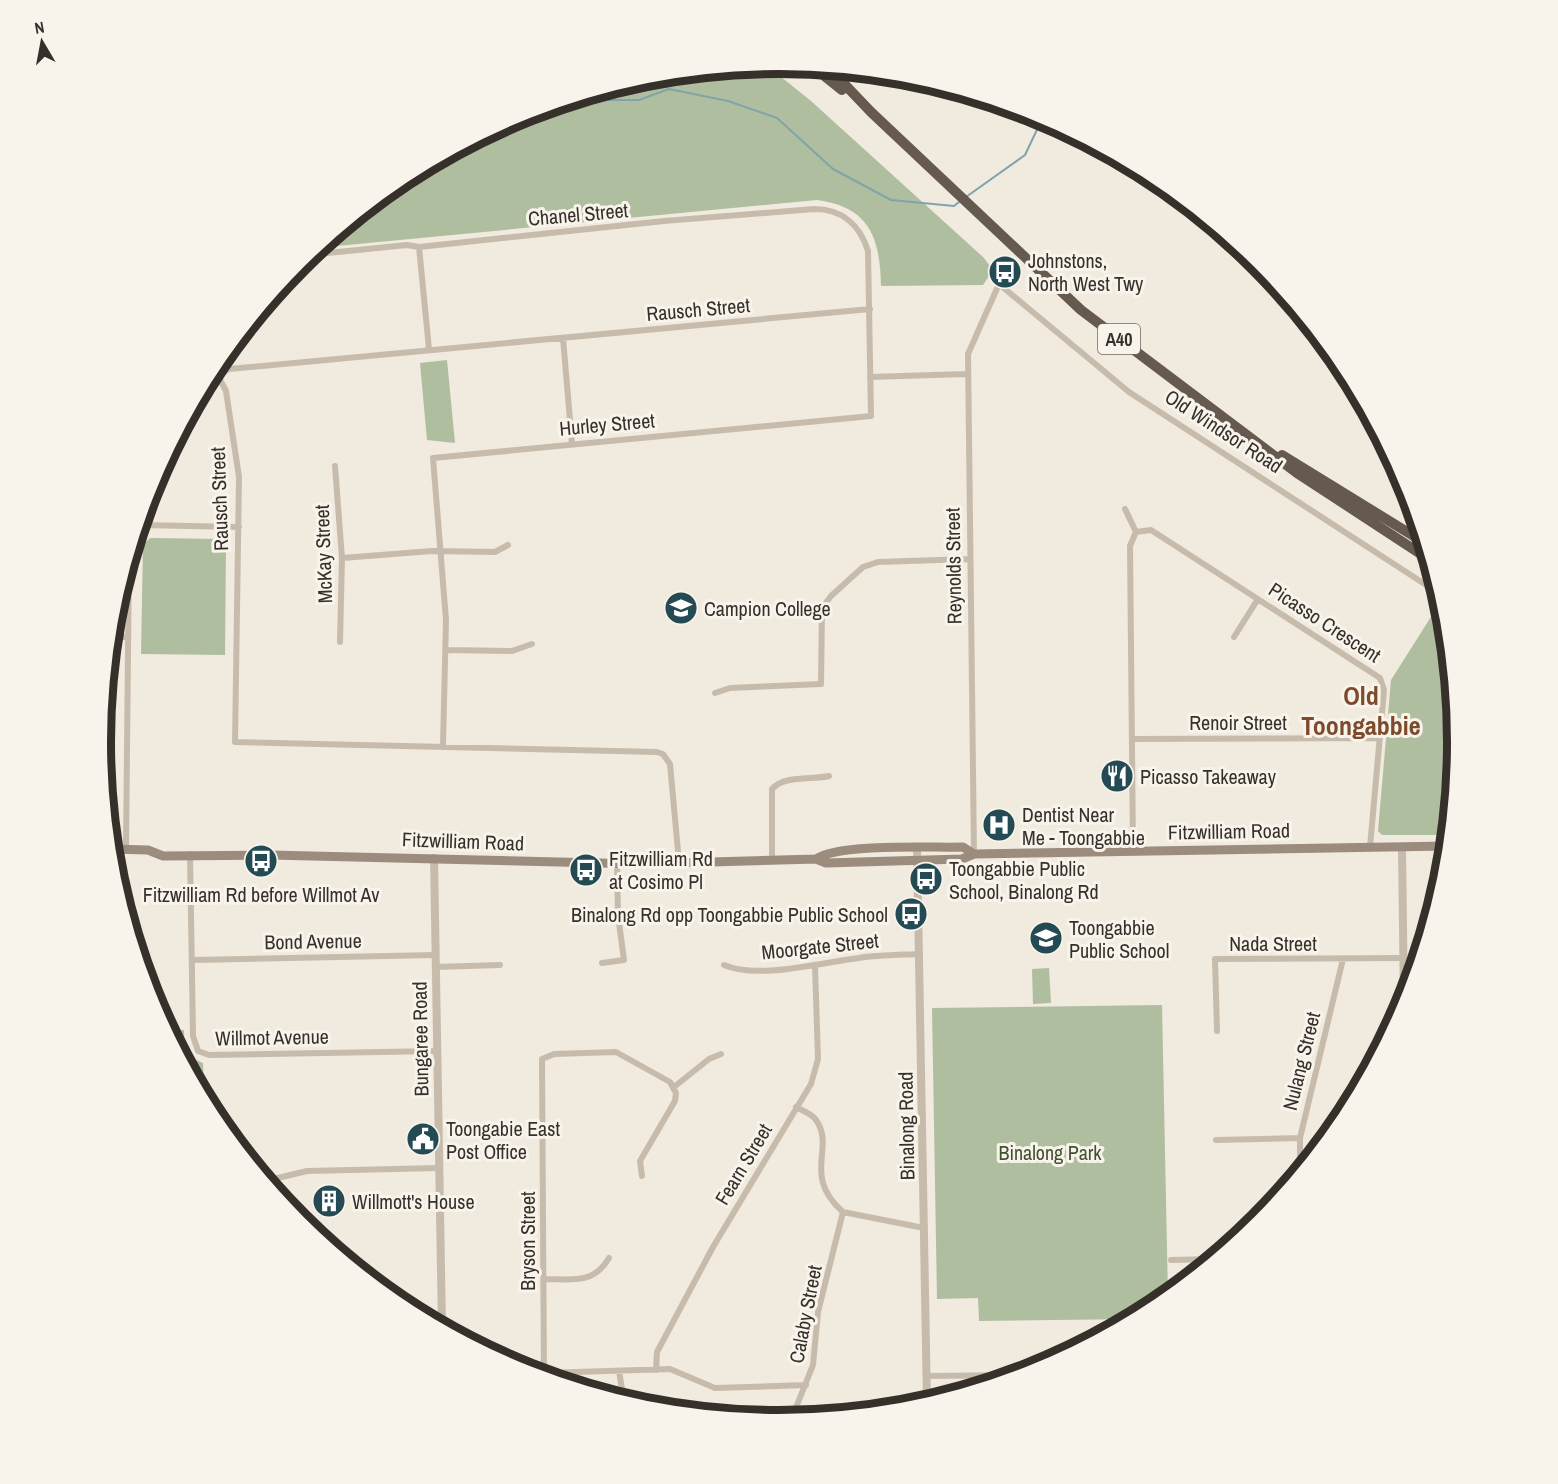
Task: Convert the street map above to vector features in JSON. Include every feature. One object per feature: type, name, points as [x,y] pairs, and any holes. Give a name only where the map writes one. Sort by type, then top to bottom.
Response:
[{"type":"highway","name":"Old Windsor Road","points":[[824,75],[871,112]]},
{"type":"highway","name":"Old Windsor Road","points":[[837,76],[871,112],[1081,310],[1184,389],[1258,441],[1297,473],[1420,554]]},
{"type":"highway","name":"Old Windsor Road","points":[[1258,441],[1319,476],[1415,537]]},
{"type":"main road","name":"Fitzwilliam Road","points":[[119,849],[148,850],[163,856],[190,854],[434,858],[616,864],[816,859],[826,863],[962,859],[974,854],[1439,846]]},
{"type":"main road","name":"Fitzwilliam Road","points":[[816,859],[825,853],[850,850],[963,847],[974,854]]},
{"type":"street","name":"Chanel Street","points":[[322,254],[407,245],[419,247],[664,221],[814,209],[831,210],[850,220]]},
{"type":"street","name":"Hurley Street","points":[[443,745],[447,650],[442,551],[432,458],[871,416],[868,251],[862,235],[850,220]]},
{"type":"street","points":[[419,247],[429,350]]},
{"type":"street","name":"Reynolds Street","points":[[974,854],[967,374],[968,354],[999,284]]},
{"type":"street","name":"Old Windsor Road","points":[[999,284],[1129,392],[1429,587]]},
{"type":"street","name":"Rausch Street","points":[[221,374],[230,369],[870,309]]},
{"type":"street","points":[[563,338],[572,444]]},
{"type":"street","points":[[870,377],[967,374]]},
{"type":"street","name":"Rausch Street","points":[[219,378],[226,391],[238,464],[235,742],[443,745],[663,754],[670,764],[679,862]]},
{"type":"street","name":"McKay Street","points":[[335,466],[342,558],[340,642]]},
{"type":"street","points":[[1125,509],[1136,532],[1130,546],[1133,851]]},
{"type":"street","points":[[147,525],[239,527]]},
{"type":"street","name":"Picasso Crescent","points":[[1136,532],[1151,530],[1380,678],[1384,690],[1370,847]]},
{"type":"street","points":[[342,558],[442,551],[495,552],[508,545]]},
{"type":"street","points":[[715,693],[730,688],[821,684],[822,608],[831,596],[863,567],[878,562],[969,559]]},
{"type":"street","points":[[126,849],[129,588]]},
{"type":"street","points":[[1233,637],[1258,599]]},
{"type":"street","points":[[119,637],[128,637]]},
{"type":"street","points":[[447,650],[512,651],[532,644]]},
{"type":"street","name":"Renoir Street","points":[[1132,740],[1380,738]]},
{"type":"street","points":[[772,860],[772,789],[776,783],[829,776]]},
{"type":"street","points":[[1402,847],[1403,980]]},
{"type":"street","name":"Binalong Road","points":[[917,848],[927,1394]]},
{"type":"street","name":"Willmot Avenue","points":[[190,854],[193,1036],[198,1051],[204,1054],[437,1051]]},
{"type":"street","name":"Bungaree Road","points":[[434,858],[442,1319]]},
{"type":"street","points":[[602,963],[624,960],[618,915],[616,864]]},
{"type":"street","name":"Moorgate Street","points":[[724,965],[735,969],[815,966],[860,957],[920,954]]},
{"type":"street","name":"Bond Avenue","points":[[192,960],[435,956]]},
{"type":"street","name":"Nada Street","points":[[1217,1031],[1215,959],[1403,958]]},
{"type":"street","name":"Nulang Street","points":[[1300,1160],[1300,1138],[1343,959]]},
{"type":"street","points":[[435,967],[500,965]]},
{"type":"street","name":"Fearn Street","points":[[656,1370],[657,1352],[713,1247],[811,1084],[818,1059],[815,966]]},
{"type":"street","name":"Bryson Street","points":[[544,1368],[542,1059],[554,1054],[616,1052],[670,1082],[674,1087]]},
{"type":"street","points":[[642,1176],[640,1161],[675,1101],[674,1087],[709,1059],[721,1054]]},
{"type":"street","points":[[796,1107],[818,1123],[821,1131],[823,1189],[843,1212],[924,1228]]},
{"type":"street","points":[[1216,1140],[1300,1138]]},
{"type":"street","points":[[273,1179],[307,1171],[438,1168]]},
{"type":"street","name":"Calaby Street","points":[[795,1410],[815,1355],[818,1312],[843,1212]]},
{"type":"street","points":[[544,1279],[593,1277],[602,1271],[609,1258]]},
{"type":"street","points":[[1170,1260],[1202,1259]]},
{"type":"street","points":[[561,1374],[656,1370],[677,1371],[715,1388],[806,1385]]},
{"type":"street","points":[[620,1371],[623,1392]]},
{"type":"street","points":[[927,1376],[993,1375]]},
{"type":"green space","points":[[777,74],[811,101],[983,257],[993,270],[983,285],[881,286],[878,253],[868,228],[849,210],[817,200],[330,247],[408,186],[483,142],[523,124],[606,96],[649,86],[692,79]]},
{"type":"green space","points":[[447,360],[455,443],[427,440],[420,363]]},
{"type":"green space","points":[[150,538],[219,539],[226,542],[225,655],[141,654],[143,545]]},
{"type":"green space","points":[[1435,611],[1442,655],[1448,742],[1441,834],[1382,835],[1378,831],[1391,680]]},
{"type":"green space","points":[[1049,968],[1051,1003],[1033,1004],[1032,969]]},
{"type":"green space","name":"Binalong Park","points":[[1162,1005],[1168,1285],[1116,1319],[979,1321],[978,1298],[937,1299],[932,1008]]},
{"type":"green space","points":[[176,1030],[184,1030],[188,1051],[193,1058],[203,1063],[204,1082],[179,1038]]},
{"type":"waterway","points":[[593,100],[639,100],[669,89],[728,101],[777,118],[833,169],[891,200],[954,206],[959,202]]},
{"type":"waterway","points":[[966,197],[1025,155],[1039,126]]},
{"type":"place","name":"Johnstons, North West Twy","points":[[1005,272]]},
{"type":"place","name":"Campion College","points":[[681,608]]},
{"type":"place","name":"Picasso Takeaway","points":[[1117,776]]},
{"type":"place","name":"Dentist Near Me - Toongabbie","points":[[999,825]]},
{"type":"place","name":"Fitzwilliam Rd before Willmot Av","points":[[261,861]]},
{"type":"place","name":"Fitzwilliam Rd at Cosimo Pl","points":[[586,870]]},
{"type":"place","name":"Toongabbie Public School, Binalong Rd","points":[[926,879]]},
{"type":"place","name":"Binalong Rd opp Toongabbie Public School","points":[[911,914]]},
{"type":"place","name":"Toongabbie Public School","points":[[1046,938]]},
{"type":"place","name":"Toongabie East Post Office","points":[[423,1139]]},
{"type":"place","name":"Willmott's House","points":[[329,1201]]},
{"type":"district","name":"Old Toongabbie","points":[[1361,710]]}]
